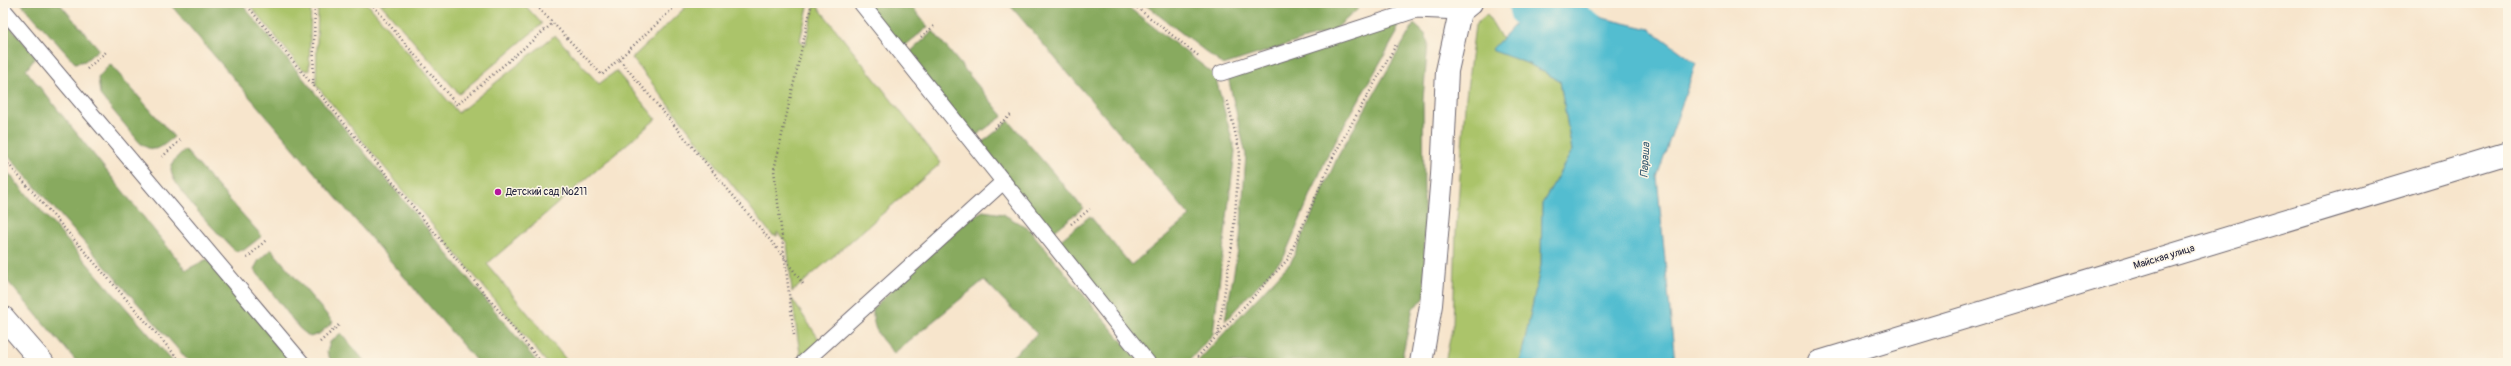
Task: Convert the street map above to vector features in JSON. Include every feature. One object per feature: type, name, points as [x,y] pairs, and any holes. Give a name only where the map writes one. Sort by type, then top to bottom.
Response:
[{"type":"street","points":[[1421,363],[1432,298],[1442,175],[1447,71],[1461,6]]},
{"type":"street","name":"Майская улица","points":[[1819,362],[2508,153]]},
{"type":"street","points":[[3,317],[43,363]]},
{"type":"lane","points":[[861,3],[1148,363]]},
{"type":"lane","points":[[1221,73],[1416,10],[1461,6]]},
{"type":"lane","points":[[3,9],[302,363]]},
{"type":"lane","points":[[803,363],[1003,182]]},
{"type":"path","points":[[245,3],[542,363]]},
{"type":"path","points":[[313,85],[315,3]]},
{"type":"path","points":[[371,3],[457,105],[552,23]]},
{"type":"path","points":[[534,3],[602,74],[678,3]]},
{"type":"path","points":[[794,340],[774,170],[812,3]]},
{"type":"path","points":[[1131,3],[1221,73],[1240,153],[1233,238],[1218,335]]},
{"type":"path","points":[[1192,363],[1288,259],[1334,155],[1416,10]]},
{"type":"path","points":[[84,72],[106,52]]},
{"type":"path","points":[[619,59],[785,258],[803,284]]},
{"type":"path","points":[[158,160],[182,140]]},
{"type":"path","points":[[3,158],[182,363]]},
{"type":"path","points":[[244,261],[267,239]]},
{"type":"path","points":[[316,345],[340,324]]},
{"type":"green space","points":[[21,3],[59,3],[99,49],[85,61],[75,63]]},
{"type":"green space","points":[[169,3],[241,3],[538,363],[478,363]]},
{"type":"green space","points":[[248,3],[311,3],[309,71],[302,69]]},
{"type":"green space","points":[[318,3],[367,3],[458,113],[555,35],[599,84],[616,71],[656,119],[487,264],[569,363],[547,363],[316,85]]},
{"type":"green space","points":[[380,3],[523,3],[542,24],[459,94]]},
{"type":"green space","points":[[690,3],[809,3],[800,40],[805,46],[815,3],[941,163],[792,292],[787,243],[777,232],[777,236],[772,235],[632,58]]},
{"type":"green space","points":[[866,3],[909,3],[928,27],[902,48]]},
{"type":"green space","points":[[1008,3],[1123,3],[1215,75],[1235,151],[1213,334],[1187,363],[1157,363],[1058,242],[1090,216],[1131,265],[1190,216]]},
{"type":"green space","points":[[1143,3],[1352,3],[1358,9],[1334,30],[1223,65]]},
{"type":"green space","points":[[1487,14],[1502,39],[1492,50],[1529,64],[1560,81],[1572,151],[1542,204],[1541,265],[1520,363],[1445,363],[1453,324],[1456,232],[1465,105],[1475,25]]},
{"type":"green space","points":[[3,18],[36,57],[26,70],[186,270],[207,259],[295,363],[190,363],[3,150]]},
{"type":"green space","points":[[1397,23],[1397,33],[1329,152],[1284,257],[1225,321],[1240,239],[1246,155],[1228,77]]},
{"type":"green space","points":[[1414,24],[1425,34],[1428,43],[1423,99],[1425,298],[1413,308],[1402,357],[1405,363],[1196,363],[1291,262],[1338,156]]},
{"type":"green space","points":[[933,31],[1003,116],[974,137],[907,55]]},
{"type":"green space","points":[[110,64],[174,137],[158,148],[154,149],[145,147],[140,143],[100,95],[98,78]]},
{"type":"green space","points":[[1009,121],[1083,208],[1052,233],[979,145]]},
{"type":"green space","points":[[185,150],[262,236],[244,250],[235,251],[187,199],[173,177],[171,169],[174,160]]},
{"type":"green space","points":[[3,167],[174,363],[78,363],[3,276]]},
{"type":"green space","points":[[983,211],[1003,214],[1029,229],[1140,363],[1005,363],[1037,334],[984,280],[894,353],[878,333],[874,322],[873,308],[968,219]]},
{"type":"green space","points":[[271,249],[333,322],[319,334],[310,337],[299,328],[254,269],[259,260]]},
{"type":"green space","points":[[792,299],[821,342],[801,360]]},
{"type":"green space","points":[[341,333],[366,363],[332,363],[327,352],[330,342]]},
{"type":"water","points":[[1523,16],[1594,16],[1650,29],[1696,63],[1657,177],[1675,363],[1520,363],[1541,265],[1542,204],[1572,151],[1560,81],[1529,64],[1491,50]]},
{"type":"waterway","name":"Параша","points":[[1541,6],[1561,27],[1618,74]]},
{"type":"place","name":"Детский сад №211","points":[[498,192]]}]
